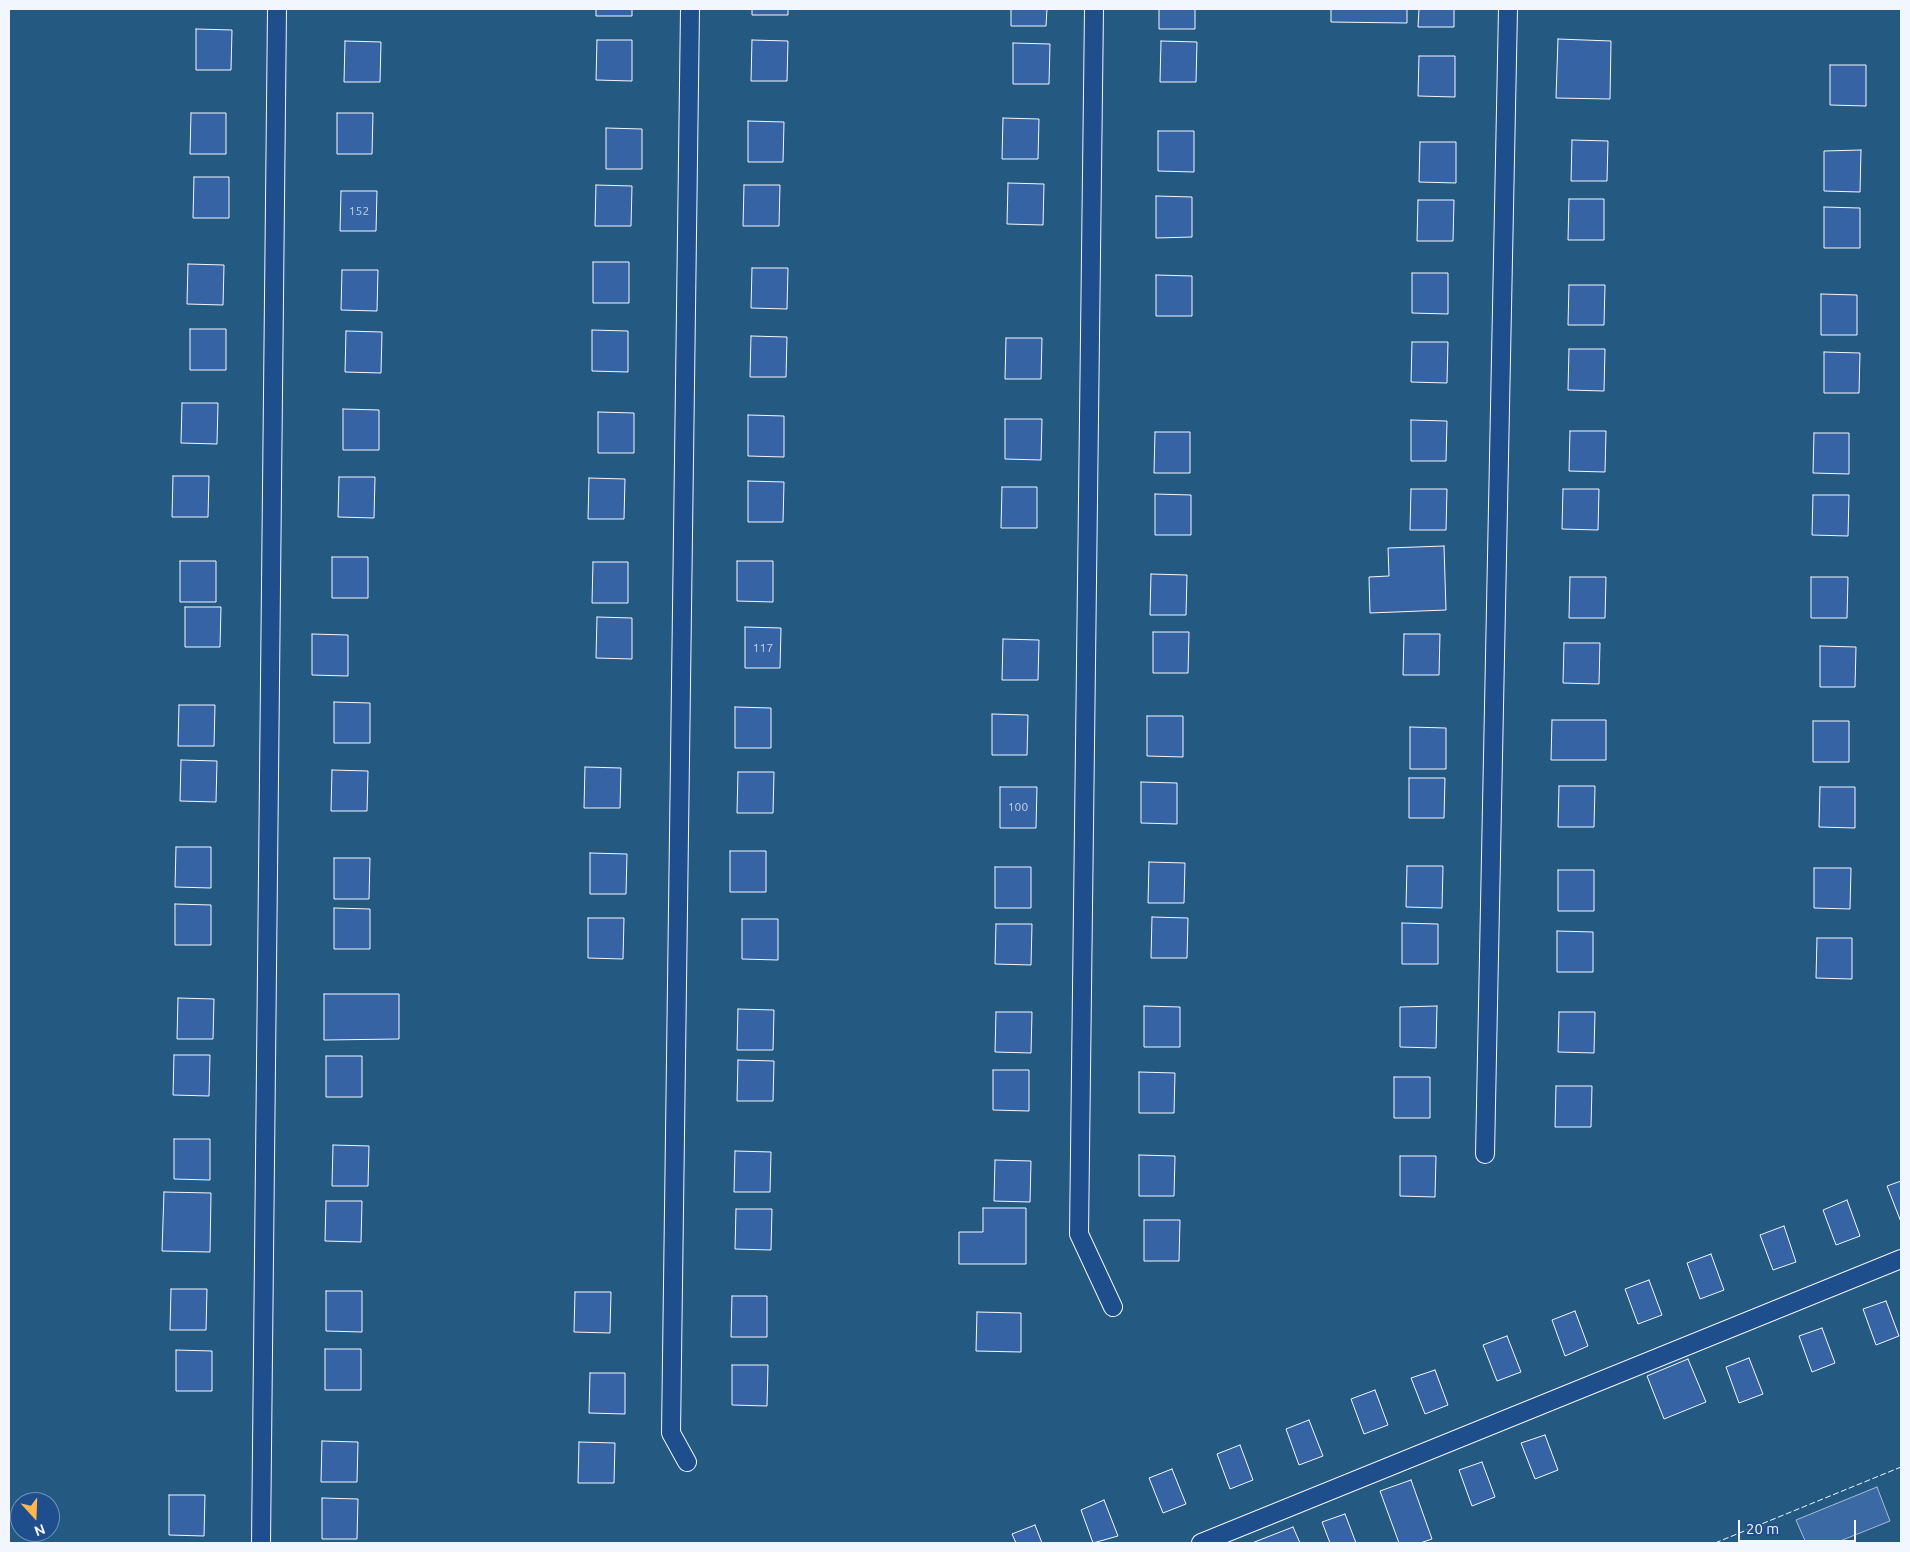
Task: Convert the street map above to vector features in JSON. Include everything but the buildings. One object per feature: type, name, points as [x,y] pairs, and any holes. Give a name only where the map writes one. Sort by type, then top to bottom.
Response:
[{"type":"lane","points":[[261,1543],[277,9]]},
{"type":"lane","points":[[687,1462],[671,1433],[690,9]]},
{"type":"lane","points":[[1094,9],[1079,1234],[1114,1307]]},
{"type":"lane","points":[[1485,1154],[1508,9]]},
{"type":"lane","points":[[1201,1543],[1901,1259]]},
{"type":"shaded area","points":[[9,9],[1901,9],[1901,1543],[9,1543]]},
{"type":"shaded area","points":[[1877,1487],[1890,1521],[1835,1543],[1806,1543],[1796,1520]]},
{"type":"fence","points":[[1715,1543],[1901,1467]]}]
